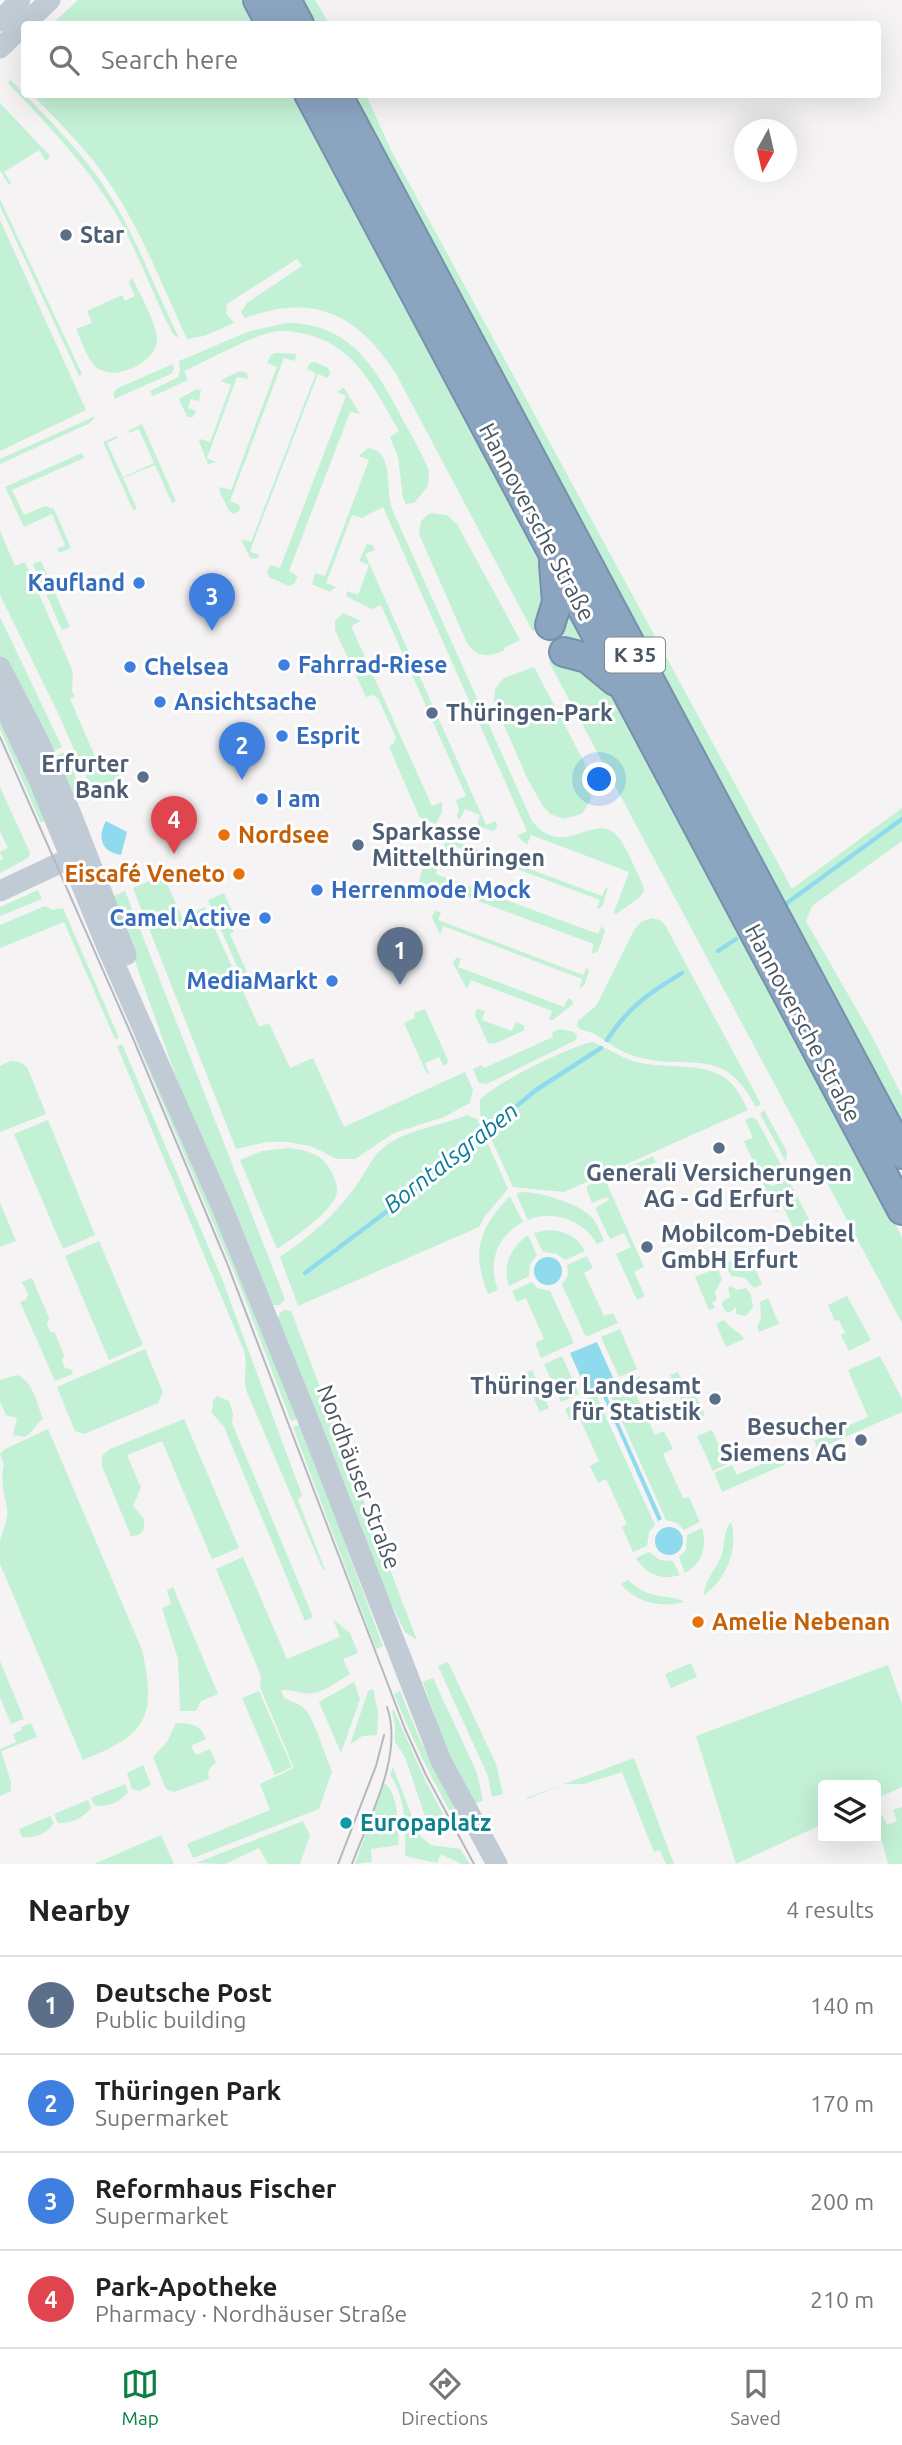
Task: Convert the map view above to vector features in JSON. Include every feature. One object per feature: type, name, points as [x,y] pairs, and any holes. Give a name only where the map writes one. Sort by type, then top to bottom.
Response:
[{"type":"highway","points":[[258,0],[269,21]]},
{"type":"highway","points":[[286,0],[297,21]]},
{"type":"highway","name":"Hannoversche Straße","points":[[311,98],[902,1210]]},
{"type":"highway","name":"Hannoversche Straße","points":[[339,98],[902,1154]]},
{"type":"highway","points":[[548,541],[557,595],[556,611],[550,625]]},
{"type":"highway","points":[[564,652],[592,661],[616,681],[631,700]]},
{"type":"main road","points":[[0,21],[20,0]]},
{"type":"main road","points":[[29,21],[50,0]]},
{"type":"main road","points":[[0,48],[21,29]]},
{"type":"main road","name":"Nordhäuser Straße","points":[[0,667],[39,743],[78,854],[156,1033],[178,1105],[305,1412],[441,1761],[497,1864]]},
{"type":"main road","name":"Nordhäuser Straße","points":[[0,697],[38,780],[78,854]]},
{"type":"main road","points":[[0,891],[78,854]]},
{"type":"green space","points":[[78,0],[243,0],[255,21],[55,21]]},
{"type":"green space","points":[[302,0],[315,0],[327,21],[313,21]]},
{"type":"green space","points":[[10,79],[21,91],[21,97],[8,83]]},
{"type":"green space","points":[[22,98],[28,98],[79,153],[111,197],[179,338],[173,334],[115,212],[65,144]]},
{"type":"green space","points":[[36,98],[296,98],[549,576],[539,626],[533,632],[395,372],[365,335],[348,322],[312,309],[269,311],[245,318],[241,312],[247,303],[302,266],[297,259],[227,304],[226,313],[234,323],[204,336],[187,339],[122,202],[83,149]]},
{"type":"green space","points":[[354,98],[367,98],[391,150],[792,889],[902,808],[902,841],[812,906],[806,921],[873,1038],[902,1096],[902,1136]]},
{"type":"green space","points":[[0,103],[50,156],[46,161],[39,150],[4,172],[11,183],[9,185],[0,170]]},
{"type":"green space","points":[[0,199],[82,374],[79,376],[0,206]]},
{"type":"green space","points":[[0,220],[86,410],[0,451]]},
{"type":"green space","points":[[132,278],[154,325],[157,339],[155,347],[143,362],[134,367],[114,373],[105,372],[90,360],[76,329],[92,323],[87,311],[122,295],[125,301],[135,296],[129,282]]},
{"type":"green space","points":[[287,323],[309,325],[328,331],[344,340],[371,366],[429,471],[428,486],[414,503],[406,504],[403,498],[398,457],[390,437],[399,431],[364,374],[341,350],[327,342],[295,332],[268,333],[184,371],[188,380],[153,396],[150,391],[178,377],[179,361],[250,331]]},
{"type":"green space","points":[[296,354],[295,361],[284,358],[230,501],[241,506],[238,512],[233,514],[219,490],[220,487],[231,490],[277,367],[267,363],[271,355]]},
{"type":"green space","points":[[315,362],[328,368],[330,373],[328,378],[318,374],[250,551],[260,556],[256,559],[250,558],[241,539],[251,542],[316,373],[307,369],[310,363]]},
{"type":"green space","points":[[173,364],[171,374],[114,399],[114,392],[118,388]]},
{"type":"green space","points":[[240,371],[247,373],[248,379],[237,377],[207,458],[216,462],[208,464],[199,441],[210,442],[231,385],[221,381]]},
{"type":"green space","points":[[344,388],[360,414],[350,412],[289,571],[298,576],[294,584],[289,586],[269,577],[267,573],[270,565],[280,568],[346,396],[337,392]]},
{"type":"green space","points":[[197,389],[201,390],[199,401],[191,399],[188,408],[196,411],[193,417],[187,417],[179,399]]},
{"type":"green space","points":[[93,417],[90,423],[0,464],[0,459]]},
{"type":"green space","points":[[142,424],[176,501],[172,503],[155,465],[123,478],[137,509],[133,510],[103,442],[117,436],[118,438],[107,443],[123,477],[154,463],[139,429],[129,433],[128,431]]},
{"type":"green space","points":[[368,448],[382,456],[386,464],[392,509],[532,821],[543,832],[554,836],[565,837],[604,828],[613,832],[626,849],[644,891],[615,915],[629,872],[531,835],[527,845],[517,836],[527,831],[383,507],[362,518],[352,515],[326,583],[336,587],[330,592],[312,584],[315,573],[325,576],[369,460],[359,456]]},
{"type":"green space","points":[[82,453],[84,458],[12,490],[24,515],[45,506],[54,509],[71,548],[59,553],[57,549],[65,545],[52,514],[24,527],[5,487]]},
{"type":"green space","points":[[430,513],[447,515],[457,524],[520,640],[504,648],[505,650],[484,655],[475,652],[467,643],[419,534],[421,521]]},
{"type":"green space","points":[[0,531],[15,566],[25,562],[73,672],[72,691],[75,696],[70,699],[97,761],[111,759],[120,777],[92,790],[58,713],[0,595]]},
{"type":"green space","points":[[367,544],[372,545],[375,550],[365,554],[486,825],[496,821],[497,827],[494,831],[477,826],[480,815],[465,809],[460,819],[457,817],[459,809],[456,800],[466,796],[381,605],[371,609],[346,596],[347,591],[358,595],[369,565],[359,561]]},
{"type":"green space","points":[[41,561],[70,627],[62,630],[33,564]]},
{"type":"green space","points":[[569,611],[587,646],[551,645],[548,640]]},
{"type":"green space","points":[[343,613],[361,621],[351,626],[432,806],[442,802],[442,812],[436,824],[420,818],[389,747],[396,738],[378,698],[373,695],[366,697],[335,630],[335,621]]},
{"type":"green space","points":[[0,617],[62,747],[54,751],[0,659]]},
{"type":"green space","points":[[549,662],[569,663],[604,683],[621,709],[902,1237],[902,1323]]},
{"type":"green space","points":[[534,667],[583,760],[590,779],[591,799],[582,814],[564,819],[550,814],[543,806],[527,778],[494,702],[495,689],[504,678]]},
{"type":"green space","points":[[0,716],[48,820],[41,823],[0,729]]},
{"type":"green space","points":[[64,752],[84,794],[70,801],[56,756]]},
{"type":"green space","points":[[0,787],[30,853],[28,858],[0,873],[0,861],[3,859],[0,852],[8,848],[0,831]]},
{"type":"green space","points":[[453,830],[457,832],[454,841],[602,896],[606,887],[608,888],[602,907],[597,909],[600,900],[452,845],[449,854],[443,848],[448,833]]},
{"type":"green space","points":[[429,862],[438,865],[436,874],[598,934],[602,926],[605,931],[598,951],[591,954],[594,944],[432,884],[428,893],[421,890],[418,883],[424,865]]},
{"type":"green space","points":[[163,875],[182,917],[205,907],[259,1027],[269,1023],[290,1068],[313,1058],[344,1127],[465,1072],[473,1090],[470,1103],[444,1117],[394,1133],[355,1159],[337,1159],[311,1146],[287,1142],[267,1142],[236,1149],[133,888]]},
{"type":"green space","points":[[38,890],[42,899],[0,916],[0,907]]},
{"type":"green space","points":[[125,891],[285,1299],[280,1305],[271,1305],[194,1127],[112,897]]},
{"type":"green space","points":[[224,893],[235,917],[219,925],[208,900]]},
{"type":"green space","points":[[45,906],[52,910],[63,908],[119,1038],[115,1039],[64,922],[0,948],[0,925]]},
{"type":"green space","points":[[435,911],[441,912],[438,920],[583,975],[587,967],[589,971],[584,986],[579,988],[582,979],[443,926],[440,935],[432,917]]},
{"type":"green space","points":[[651,918],[660,920],[665,925],[761,1104],[756,1107],[743,1087],[730,1074],[717,1067],[634,1056],[577,1026],[578,1021],[596,1006],[634,930],[641,922]]},
{"type":"green space","points":[[231,925],[234,931],[230,934],[247,972],[241,975],[221,930]]},
{"type":"green space","points":[[456,958],[461,958],[458,967],[564,1007],[568,998],[573,1004],[553,1020],[549,1020],[552,1011],[471,980],[467,989],[453,963]]},
{"type":"green space","points":[[425,1009],[448,1060],[444,1066],[439,1057],[425,1063],[429,1073],[427,1074],[404,1023],[415,1018],[414,1013]]},
{"type":"green space","points":[[477,1009],[485,1011],[482,1020],[512,1031],[516,1022],[523,1025],[525,1030],[494,1044],[488,1043],[475,1015]]},
{"type":"green space","points":[[559,1029],[574,1032],[576,1040],[487,1084],[479,1083],[473,1069],[482,1065],[484,1068],[553,1037],[552,1033]]},
{"type":"green space","points":[[141,1035],[299,1419],[291,1421],[241,1289],[135,1038]]},
{"type":"green space","points":[[593,1042],[637,1062],[711,1071],[734,1086],[748,1110],[564,1192],[513,1187],[480,1114],[480,1100],[534,1066]]},
{"type":"green space","points":[[122,1044],[222,1279],[302,1495],[298,1500],[325,1570],[246,1390],[244,1351],[117,1046]]},
{"type":"green space","points":[[11,1061],[27,1067],[46,1114],[0,1132],[0,1066]]},
{"type":"green space","points":[[764,1110],[787,1152],[786,1162],[760,1114]]},
{"type":"green space","points":[[467,1115],[477,1119],[508,1189],[479,1227],[298,1306],[280,1257],[332,1214],[382,1149],[406,1135]]},
{"type":"green space","points":[[752,1117],[757,1120],[781,1165],[765,1172],[771,1186],[788,1179],[811,1223],[794,1230],[784,1208],[776,1212],[744,1141],[753,1138],[745,1120]]},
{"type":"green space","points":[[48,1120],[95,1235],[63,1249],[14,1134]]},
{"type":"green space","points":[[289,1148],[308,1152],[328,1165],[337,1192],[321,1216],[277,1249],[240,1160],[262,1151]]},
{"type":"green space","points":[[653,1156],[656,1162],[607,1184],[644,1267],[634,1272],[645,1296],[637,1300],[616,1254],[631,1247],[624,1233],[610,1239],[595,1208],[609,1200],[607,1197],[592,1203],[587,1186]]},
{"type":"green space","points":[[517,1193],[551,1197],[581,1209],[594,1220],[604,1241],[597,1244],[584,1229],[567,1219],[548,1216],[528,1220],[517,1196]]},
{"type":"green space","points":[[510,1196],[523,1222],[501,1242],[494,1260],[498,1290],[488,1294],[480,1265],[481,1241],[491,1219]]},
{"type":"green space","points":[[0,1203],[16,1241],[0,1247]]},
{"type":"green space","points":[[548,1230],[570,1235],[585,1251],[565,1260],[557,1254],[543,1252],[534,1233]]},
{"type":"green space","points":[[528,1235],[537,1255],[530,1264],[529,1276],[509,1286],[509,1257]]},
{"type":"green space","points":[[99,1241],[143,1345],[109,1360],[65,1256]]},
{"type":"green space","points":[[748,1254],[762,1284],[754,1288],[745,1278],[731,1276],[725,1264]]},
{"type":"green space","points":[[587,1256],[593,1268],[584,1273],[604,1316],[613,1313],[618,1323],[586,1337],[562,1285],[568,1275],[567,1265]]},
{"type":"green space","points":[[717,1268],[722,1279],[715,1292],[717,1300],[712,1303],[715,1308],[709,1310],[695,1277]]},
{"type":"green space","points":[[32,1278],[49,1318],[47,1324],[50,1331],[55,1333],[64,1355],[62,1361],[65,1368],[71,1369],[73,1374],[55,1381],[20,1302],[26,1300],[28,1294],[22,1282]]},
{"type":"green space","points":[[532,1282],[537,1288],[550,1291],[574,1343],[541,1358],[535,1343],[544,1339],[526,1298],[517,1302],[512,1291]]},
{"type":"green space","points":[[730,1286],[738,1290],[746,1288],[751,1295],[753,1307],[746,1316],[736,1314],[736,1307],[726,1312],[722,1305],[723,1301],[730,1297]]},
{"type":"green space","points":[[847,1296],[871,1340],[849,1351],[841,1335],[845,1333],[839,1320],[835,1321],[828,1305]]},
{"type":"green space","points":[[768,1298],[779,1324],[759,1332],[757,1327],[761,1318],[760,1302]]},
{"type":"green space","points":[[284,1310],[291,1311],[417,1640],[405,1632],[376,1573],[277,1321]]},
{"type":"green space","points":[[724,1320],[744,1339],[726,1347],[716,1324]]},
{"type":"green space","points":[[620,1329],[637,1369],[619,1377],[601,1337]]},
{"type":"green space","points":[[145,1349],[163,1392],[158,1403],[84,1434],[75,1431],[57,1387]]},
{"type":"green space","points":[[562,1356],[579,1394],[561,1402],[544,1364]]},
{"type":"green space","points":[[880,1356],[902,1399],[902,1412],[818,1449],[814,1441],[868,1417],[848,1370]]},
{"type":"green space","points":[[532,1370],[549,1408],[540,1412],[523,1374]]},
{"type":"green space","points":[[678,1372],[686,1388],[691,1386],[705,1415],[691,1422],[670,1375]]},
{"type":"green space","points":[[17,1375],[31,1388],[43,1419],[25,1437],[13,1435],[17,1418],[6,1415],[0,1402],[0,1380]]},
{"type":"green space","points":[[640,1376],[646,1390],[636,1395],[655,1435],[664,1431],[673,1449],[663,1454],[683,1498],[689,1497],[700,1522],[684,1530],[677,1523],[666,1520],[608,1390]]},
{"type":"green space","points":[[596,1395],[655,1525],[649,1532],[647,1546],[633,1552],[622,1527],[627,1524],[606,1479],[598,1483],[590,1466],[599,1461],[579,1417],[570,1420],[565,1409]]},
{"type":"green space","points":[[217,1396],[229,1401],[233,1414],[232,1423],[313,1617],[305,1621],[224,1427],[212,1413],[213,1401]]},
{"type":"green space","points":[[184,1419],[239,1548],[212,1559],[162,1441],[127,1455],[141,1488],[133,1506],[144,1519],[144,1529],[139,1535],[131,1536],[102,1466],[102,1456],[110,1449]]},
{"type":"green space","points":[[301,1424],[383,1646],[376,1649],[293,1427]]},
{"type":"green space","points":[[48,1429],[142,1650],[146,1673],[147,1708],[142,1721],[134,1732],[121,1741],[83,1760],[0,1564],[0,1541],[7,1512],[2,1481],[4,1464],[0,1454],[5,1449]]},
{"type":"green space","points":[[712,1430],[727,1464],[713,1471],[697,1436]]},
{"type":"green space","points":[[791,1451],[795,1460],[722,1492],[714,1473],[732,1465],[737,1475]]},
{"type":"green space","points":[[731,1522],[733,1543],[729,1563],[719,1581],[704,1595],[706,1584],[722,1554],[725,1534]]},
{"type":"green space","points":[[702,1528],[702,1554],[696,1564],[685,1573],[679,1557],[686,1550],[687,1535]]},
{"type":"green space","points":[[649,1552],[660,1560],[673,1561],[680,1575],[666,1577],[649,1572],[636,1558]]},
{"type":"green space","points":[[243,1557],[287,1659],[340,1637],[333,1619],[350,1633],[358,1653],[343,1659],[350,1674],[328,1688],[309,1694],[281,1690],[284,1698],[308,1712],[332,1771],[319,1809],[193,1858],[187,1844],[270,1810],[260,1784],[294,1768],[260,1687],[261,1676],[216,1569]]},
{"type":"green space","points":[[628,1580],[647,1593],[684,1602],[658,1604],[642,1600],[621,1584]]},
{"type":"green space","points":[[173,1587],[218,1694],[201,1701],[196,1711],[180,1711],[178,1659],[162,1608],[171,1604],[167,1590]]},
{"type":"green space","points":[[0,1661],[24,1719],[11,1724],[0,1697]]},
{"type":"green space","points":[[448,1662],[496,1764],[503,1794],[492,1797],[488,1776],[438,1666]]},
{"type":"green space","points":[[691,1663],[697,1677],[671,1688],[665,1674]]},
{"type":"green space","points":[[888,1665],[902,1704],[902,1787],[881,1797],[881,1780],[818,1780],[818,1826],[736,1864],[696,1736]]},
{"type":"green space","points":[[433,1678],[477,1773],[483,1801],[475,1803],[456,1775],[423,1682]]},
{"type":"green space","points":[[354,1682],[360,1699],[341,1753],[319,1702]]},
{"type":"green space","points":[[373,1689],[378,1712],[377,1735],[362,1736],[350,1745],[368,1691]]},
{"type":"green space","points":[[259,1691],[292,1767],[275,1775],[242,1698]]},
{"type":"green space","points":[[400,1691],[421,1742],[459,1813],[457,1824],[401,1711],[394,1694]]},
{"type":"green space","points":[[394,1710],[426,1782],[452,1831],[440,1833],[428,1825],[405,1757],[395,1742]]},
{"type":"green space","points":[[31,1723],[37,1737],[1,1751],[11,1782],[11,1791],[0,1796],[0,1749],[16,1742],[13,1734]]},
{"type":"green space","points":[[176,1723],[191,1724],[201,1730],[206,1739],[191,1746],[196,1755],[210,1749],[216,1763],[209,1770],[209,1779],[174,1792],[166,1789],[153,1757],[167,1742]]},
{"type":"green space","points":[[634,1758],[674,1864],[666,1864],[660,1850],[654,1852],[622,1772],[584,1784],[564,1784],[526,1798]]},
{"type":"green space","points":[[143,1765],[151,1785],[139,1791],[132,1789],[127,1773]]},
{"type":"green space","points":[[393,1767],[419,1835],[431,1845],[460,1849],[470,1864],[461,1864],[441,1854],[437,1863],[405,1856],[404,1814],[399,1793],[390,1775]]},
{"type":"green space","points":[[384,1783],[393,1794],[395,1802],[399,1845],[371,1849],[372,1862],[355,1864]]},
{"type":"green space","points":[[125,1784],[128,1792],[121,1799],[108,1805],[94,1805],[91,1798]]},
{"type":"green space","points":[[88,1800],[91,1808],[84,1815],[76,1820],[58,1823],[54,1814]]},
{"type":"green space","points":[[902,1807],[902,1864],[888,1864],[881,1837],[881,1816],[887,1825],[897,1821],[893,1810]]},
{"type":"green space","points":[[50,1816],[54,1823],[44,1833],[22,1837],[19,1829]]},
{"type":"green space","points":[[303,1821],[310,1835],[300,1864],[268,1864],[259,1848],[225,1864],[196,1863]]},
{"type":"green space","points":[[161,1835],[174,1864],[94,1864]]},
{"type":"water","points":[[106,821],[127,832],[121,855],[109,851],[103,843],[102,833]]},
{"type":"water","points":[[548,1257],[558,1261],[562,1271],[558,1281],[548,1285],[538,1281],[534,1271],[538,1261]]},
{"type":"water","points":[[597,1342],[614,1380],[587,1391],[570,1353]]},
{"type":"water","points":[[605,1392],[662,1519],[658,1521],[602,1394]]},
{"type":"water","points":[[669,1527],[679,1531],[683,1541],[679,1551],[669,1555],[659,1551],[655,1541],[659,1531]]},
{"type":"waterway","name":"Borntalsgraben","points":[[787,903],[902,819]]},
{"type":"waterway","name":"Borntalsgraben","points":[[718,951],[736,939]]},
{"type":"waterway","name":"Borntalsgraben","points":[[607,1040],[640,1001],[682,973]]},
{"type":"waterway","name":"Borntalsgraben","points":[[305,1273],[410,1194],[536,1090],[601,1048]]},
{"type":"tram line","points":[[0,737],[132,1036],[227,1263],[405,1729],[426,1775],[474,1864]]},
{"type":"tram line","points":[[352,1864],[388,1766],[391,1726],[387,1707]]},
{"type":"tram line","points":[[338,1864],[376,1766],[384,1735]]},
{"type":"place","name":"Star","points":[[66,235]]},
{"type":"place","name":"Kaufland","points":[[139,583]]},
{"type":"place","name":"Reformhaus Fischer","points":[[212,631]]},
{"type":"place","name":"Fahrrad-Riese","points":[[284,665]]},
{"type":"place","name":"Chelsea","points":[[130,667]]},
{"type":"place","name":"Ansichtsache","points":[[160,702]]},
{"type":"place","name":"Thüringen-Park","points":[[432,713]]},
{"type":"place","name":"Esprit","points":[[282,736]]},
{"type":"place","name":"Erfurter Bank","points":[[143,777]]},
{"type":"place","name":"Thüringen Park","points":[[242,780]]},
{"type":"place","name":"I am","points":[[262,799]]},
{"type":"place","name":"Nordsee","points":[[224,835]]},
{"type":"place","name":"Sparkasse Mittelthüringen","points":[[358,845]]},
{"type":"place","name":"Park-Apotheke","points":[[174,854]]},
{"type":"place","name":"Eiscafé Veneto","points":[[239,874]]},
{"type":"place","name":"Herrenmode Mock","points":[[317,890]]},
{"type":"place","name":"Camel Active","points":[[265,918]]},
{"type":"place","name":"MediaMarkt","points":[[332,981]]},
{"type":"place","name":"Deutsche Post","points":[[400,985]]},
{"type":"place","name":"Generali Versicherungen AG - Gd Erfurt","points":[[719,1148]]},
{"type":"place","name":"Mobilcom-Debitel GmbH Erfurt","points":[[647,1247]]},
{"type":"place","name":"Thüringer Landesamt für Statistik","points":[[715,1399]]},
{"type":"place","name":"Besucher Siemens AG","points":[[861,1440]]},
{"type":"place","name":"Amelie Nebenan","points":[[698,1622]]},
{"type":"place","name":"Europaplatz","points":[[346,1823]]}]
